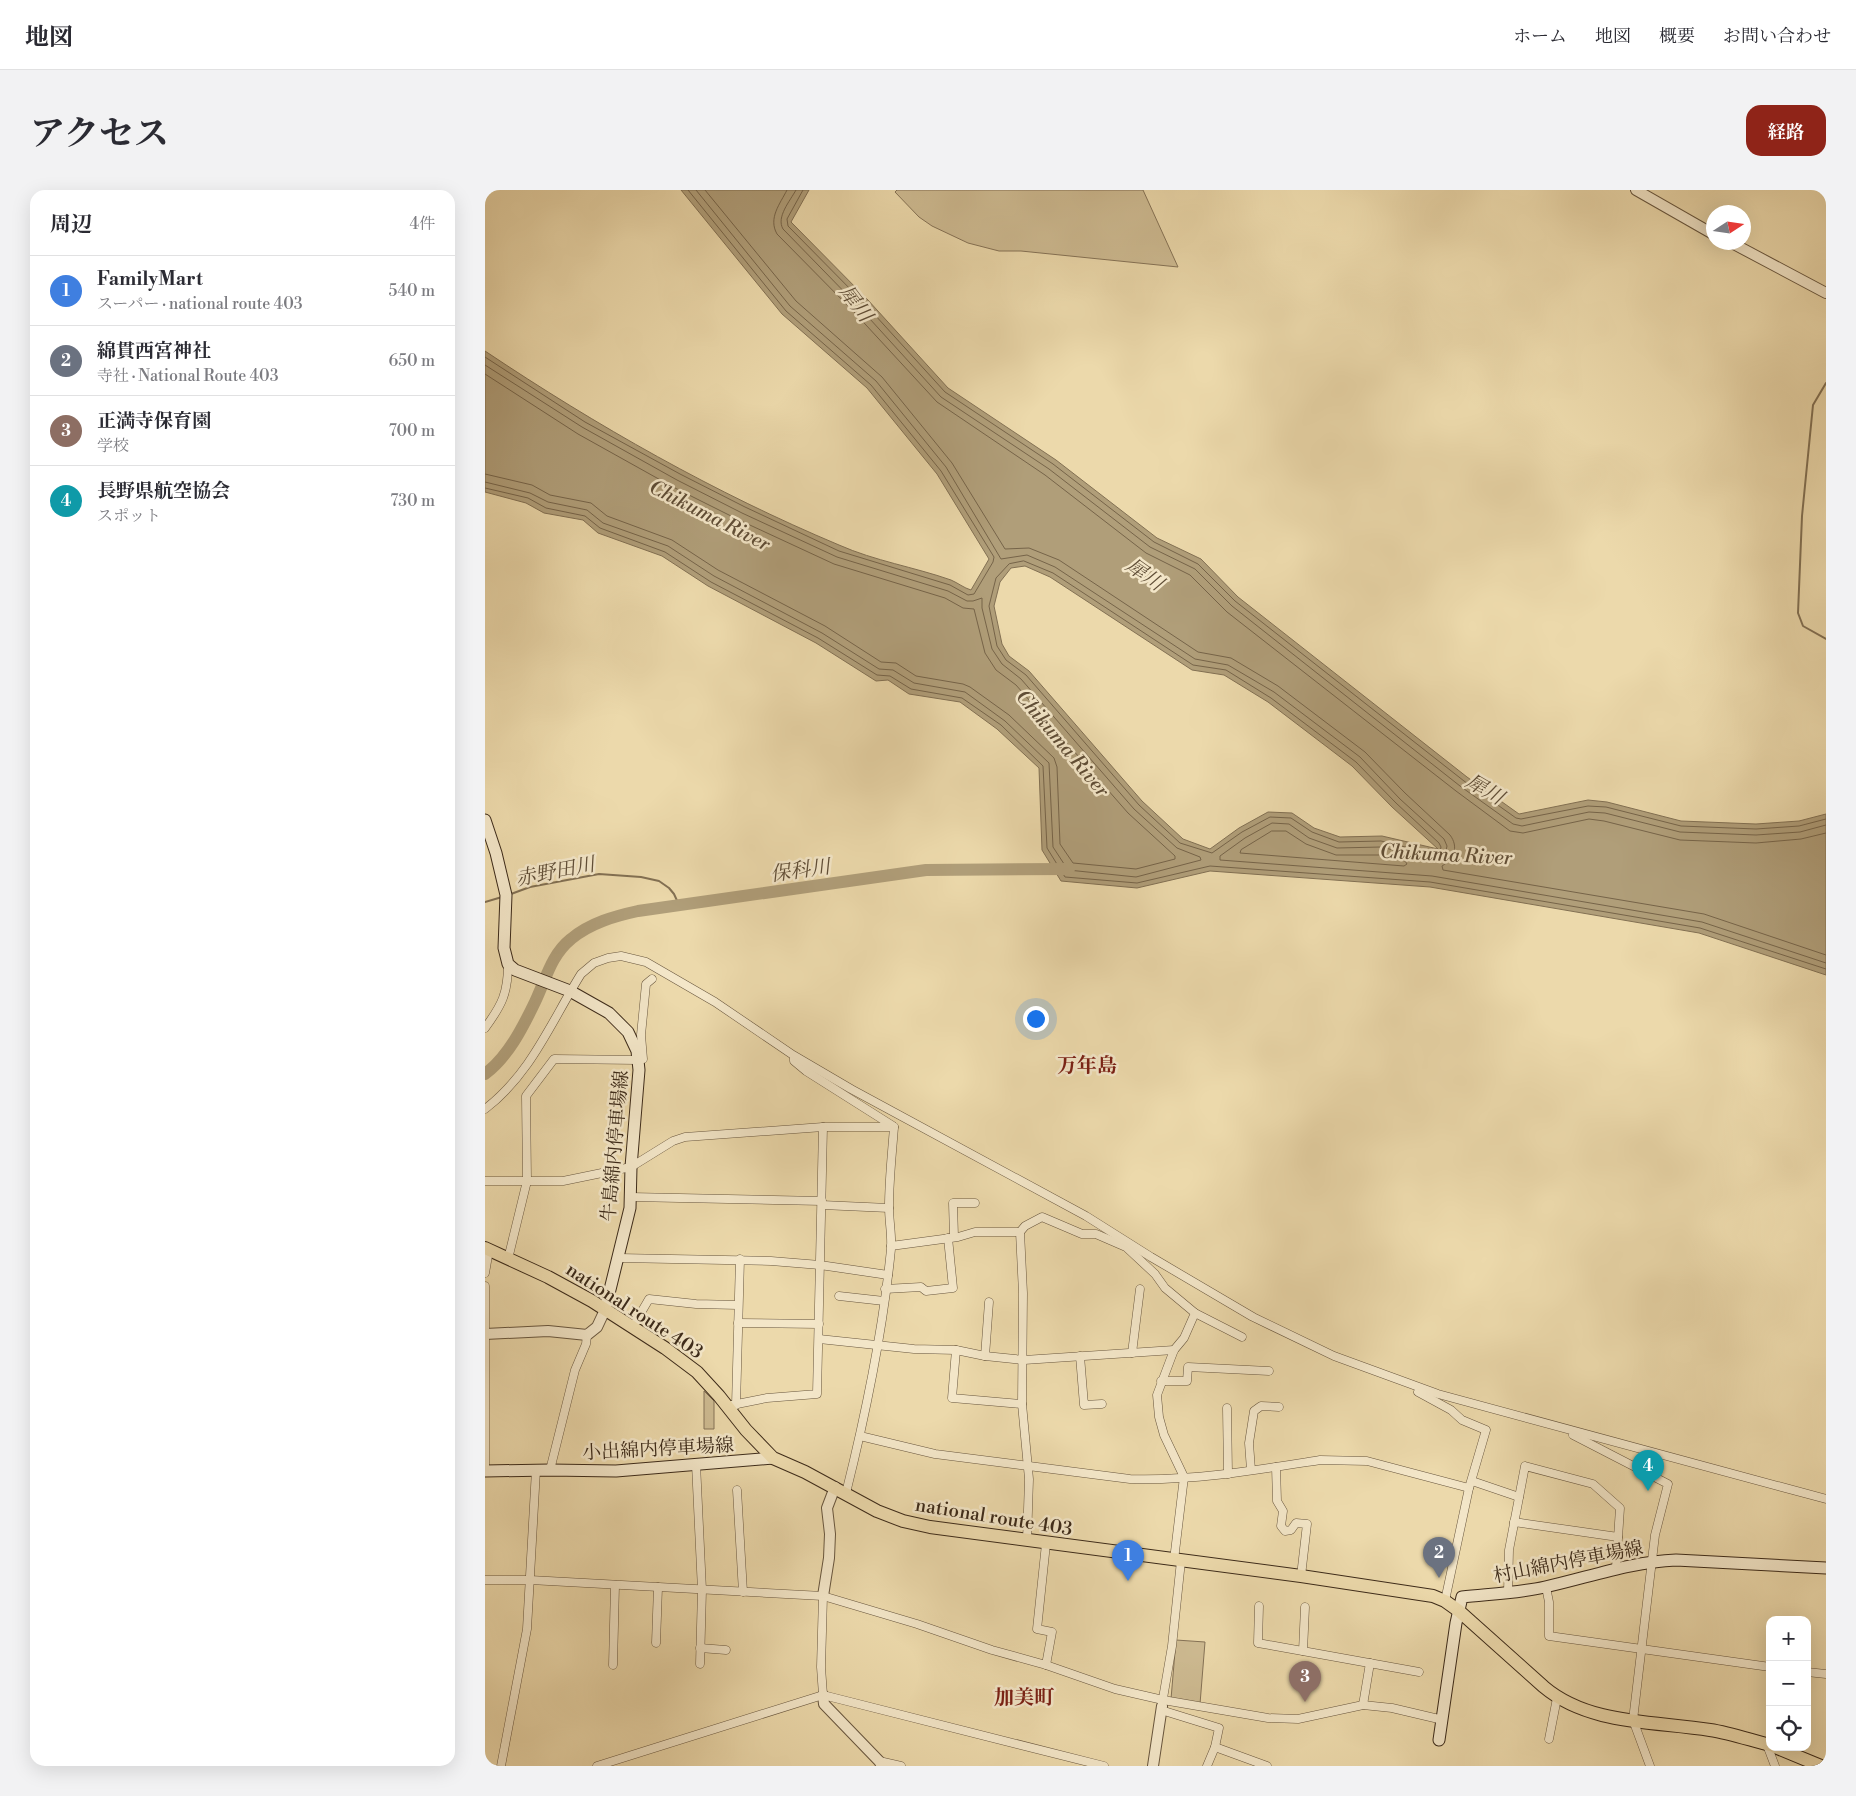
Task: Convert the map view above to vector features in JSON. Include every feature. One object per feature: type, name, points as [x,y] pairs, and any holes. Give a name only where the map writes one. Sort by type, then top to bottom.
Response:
[{"type":"highway","name":"national route 403","points":[[487,1249],[548,1277],[592,1301],[665,1348],[697,1372],[731,1406],[746,1430],[773,1458],[903,1521],[930,1527],[1046,1544],[1301,1576],[1433,1596]]},
{"type":"highway","points":[[1433,1596],[1445,1601],[1459,1611],[1557,1698],[1573,1706],[1603,1715],[1712,1730],[1766,1745]]},
{"type":"highway","points":[[1784,1751],[1818,1763]]},
{"type":"main road","points":[[485,820],[496,853],[506,895],[504,948],[512,967]]},
{"type":"main road","name":"牛島綿内停車場線","points":[[512,967],[570,991],[609,1013],[628,1032],[637,1051],[638,1084],[631,1167],[630,1208],[605,1310]]},
{"type":"main road","name":"小出綿内停車場線","points":[[485,1471],[615,1471],[773,1458]]},
{"type":"main road","name":"村山綿内停車場線","points":[[1462,1597],[1546,1587],[1616,1568],[1652,1561],[1676,1560],[1826,1568]]},
{"type":"main road","points":[[1439,1740],[1462,1597]]},
{"type":"street","points":[[1636,190],[1706,230]]},
{"type":"street","points":[[1745,250],[1826,293]]},
{"type":"street","points":[[485,1109],[500,1098],[526,1068],[581,974],[594,963],[608,958],[621,956],[646,962],[715,1002],[793,1056],[902,1118],[1086,1216],[1127,1245],[1253,1317],[1334,1356],[1419,1388],[1559,1428],[1826,1499]]},
{"type":"street","points":[[485,1028],[501,1006],[512,967]]},
{"type":"street","points":[[638,1084],[644,1074],[641,1035],[645,984],[651,979]]},
{"type":"street","points":[[793,1056],[794,1061],[806,1071],[894,1127]]},
{"type":"street","points":[[508,1259],[527,1181],[525,1096],[554,1059],[638,1060]]},
{"type":"street","points":[[485,1181],[563,1181],[631,1167],[673,1141],[685,1137],[823,1127],[894,1127]]},
{"type":"street","points":[[740,1259],[738,1323],[731,1406],[767,1398],[817,1394],[823,1127]]},
{"type":"street","points":[[894,1127],[889,1208],[891,1246],[884,1301],[860,1436],[841,1490],[827,1508],[830,1534],[829,1558],[823,1596],[821,1638],[824,1704],[881,1763],[901,1766]]},
{"type":"street","points":[[631,1197],[822,1203],[889,1208]]},
{"type":"street","points":[[885,1289],[921,1287],[926,1291],[953,1288],[951,1238],[953,1203],[975,1203]]},
{"type":"street","points":[[1027,1541],[1030,1507],[1022,1404],[1023,1293],[1020,1232],[1025,1226],[1042,1217],[1082,1234],[1096,1234],[1127,1245],[1155,1274],[1165,1288],[1195,1313],[1242,1337]]},
{"type":"street","points":[[891,1246],[951,1238],[975,1232],[1020,1232]]},
{"type":"street","points":[[485,1273],[487,1249]]},
{"type":"street","points":[[619,1258],[740,1259],[821,1265],[887,1275]]},
{"type":"street","points":[[485,1286],[485,1471]]},
{"type":"street","points":[[1132,1353],[1140,1289]]},
{"type":"street","points":[[839,1296],[884,1301]]},
{"type":"street","points":[[632,1328],[649,1299],[696,1304],[738,1305]]},
{"type":"street","points":[[985,1356],[989,1302]]},
{"type":"street","points":[[485,1334],[548,1332],[587,1334],[597,1327],[605,1310]]},
{"type":"street","points":[[1153,1766],[1172,1646],[1184,1477],[1164,1435],[1159,1417],[1157,1395],[1174,1350],[1185,1338],[1195,1313]]},
{"type":"street","points":[[738,1323],[819,1324]]},
{"type":"street","points":[[550,1470],[575,1370],[586,1344],[587,1334]]},
{"type":"street","points":[[819,1339],[914,1349],[956,1350],[985,1356],[1023,1360],[1174,1350]]},
{"type":"street","points":[[956,1350],[951,1398],[1022,1404]]},
{"type":"street","points":[[1080,1356],[1085,1406],[1102,1404]]},
{"type":"street","points":[[1161,1382],[1187,1381],[1188,1367],[1269,1370]]},
{"type":"street","points":[[1419,1388],[1418,1392],[1451,1410],[1462,1420],[1487,1430],[1470,1485],[1446,1596]]},
{"type":"street","points":[[1251,1470],[1249,1444],[1254,1411],[1261,1406],[1279,1407]]},
{"type":"street","points":[[1227,1408],[1228,1474]]},
{"type":"street","points":[[1559,1428],[1668,1484],[1655,1535],[1633,1720],[1650,1766]]},
{"type":"street","points":[[860,1436],[935,1454],[1130,1479],[1157,1480],[1228,1474],[1320,1460],[1367,1461],[1519,1496]]},
{"type":"street","points":[[696,1464],[702,1590],[700,1664]]},
{"type":"street","points":[[1508,1593],[1509,1550],[1525,1466],[1593,1484],[1620,1508],[1616,1568]]},
{"type":"street","points":[[1276,1467],[1277,1501],[1283,1511],[1281,1526],[1285,1532],[1291,1530],[1296,1523],[1307,1524],[1301,1576]]},
{"type":"street","points":[[501,1766],[527,1629],[536,1470]]},
{"type":"street","points":[[737,1490],[743,1592]]},
{"type":"street","points":[[1514,1522],[1618,1537]]},
{"type":"street","points":[[1045,1664],[1052,1632],[1037,1629],[1046,1544]]},
{"type":"street","points":[[485,1580],[615,1584],[823,1596],[917,1624],[992,1650],[1045,1664],[1162,1705],[1219,1728],[1215,1747],[1207,1766]]},
{"type":"street","points":[[613,1664],[615,1584]]},
{"type":"street","points":[[656,1644],[658,1587]]},
{"type":"street","points":[[1546,1587],[1549,1602],[1549,1636],[1766,1665]]},
{"type":"street","points":[[1433,1596],[1462,1597]]},
{"type":"street","points":[[1259,1606],[1258,1643],[1419,1672]]},
{"type":"street","points":[[1303,1651],[1305,1606]]},
{"type":"street","points":[[700,1648],[726,1650]]},
{"type":"street","points":[[1363,1705],[1370,1663]]},
{"type":"street","points":[[1811,1672],[1826,1674]]},
{"type":"street","points":[[597,1766],[823,1695],[1104,1766]]},
{"type":"street","points":[[1549,1739],[1557,1698]]},
{"type":"street","points":[[1162,1705],[1267,1718],[1298,1719],[1363,1705],[1392,1708],[1443,1720]]},
{"type":"street","points":[[1215,1747],[1267,1766]]},
{"type":"street","points":[[1771,1751],[1775,1766]]},
{"type":"shaded area","points":[[897,190],[1143,190],[1178,267],[1021,251],[999,251],[968,243],[932,226],[919,217],[895,192]]},
{"type":"shaded area","points":[[704,1391],[714,1401],[714,1429],[704,1429]]},
{"type":"shaded area","points":[[1176,1640],[1205,1642],[1200,1704],[1171,1699]]},
{"type":"water","points":[[681,190],[809,190],[791,222],[867,299],[948,388],[1056,460],[1157,538],[1201,559],[1238,597],[1467,777],[1519,814],[1588,800],[1607,802],[1681,821],[1756,824],[1799,821],[1826,814],[1826,975],[1699,933],[1430,887],[1210,871],[1137,888],[1061,881],[1042,850],[1039,768],[997,729],[960,702],[909,694],[888,680],[876,681],[816,643],[708,586],[662,556],[598,533],[583,520],[544,513],[526,503],[485,492],[485,351],[570,406],[702,481],[793,525],[853,551],[951,580],[971,590],[989,559],[937,474],[867,388],[782,314]],"holes":[[[1025,566],[1050,577],[1192,670],[1224,675],[1268,702],[1352,766],[1392,807],[1438,849],[1382,836],[1340,837],[1314,828],[1292,813],[1268,812],[1239,828],[1210,849],[1183,839],[1142,801],[1029,671],[1009,656],[1002,644],[994,606],[1000,582],[1011,568]]]},
{"type":"waterway","points":[[1826,383],[1813,405],[1802,516],[1798,613],[1803,626],[1826,639]]},
{"type":"waterway","name":"保科川","points":[[485,1074],[501,1059],[520,1031],[558,952],[578,933],[603,921],[638,911],[926,870],[1069,869]]},
{"type":"waterway","name":"赤野田川","points":[[511,894],[530,887],[599,874],[641,877],[659,881],[669,888],[679,905]]},
{"type":"waterway","name":"赤野田川","points":[[485,902],[502,897]]},
{"type":"place","name":"長野県航空協会","points":[[1648,1491]]},
{"type":"place","name":"綿貫西宮神社","points":[[1439,1578]]},
{"type":"place","name":"FamilyMart","points":[[1128,1581]]},
{"type":"place","name":"正満寺保育園","points":[[1305,1702]]},
{"type":"district","name":"万年島","points":[[1087,1065]]},
{"type":"district","name":"加美町","points":[[1024,1697]]},
{"type":"water label","name":"犀川","points":[[856,303]]},
{"type":"water label","name":"Chikuma River","points":[[710,515]]},
{"type":"water label","name":"犀川","points":[[1145,574]]},
{"type":"water label","name":"Chikuma River","points":[[1063,743]]},
{"type":"water label","name":"犀川","points":[[1485,789]]},
{"type":"water label","name":"Chikuma River","points":[[1446,854]]}]
